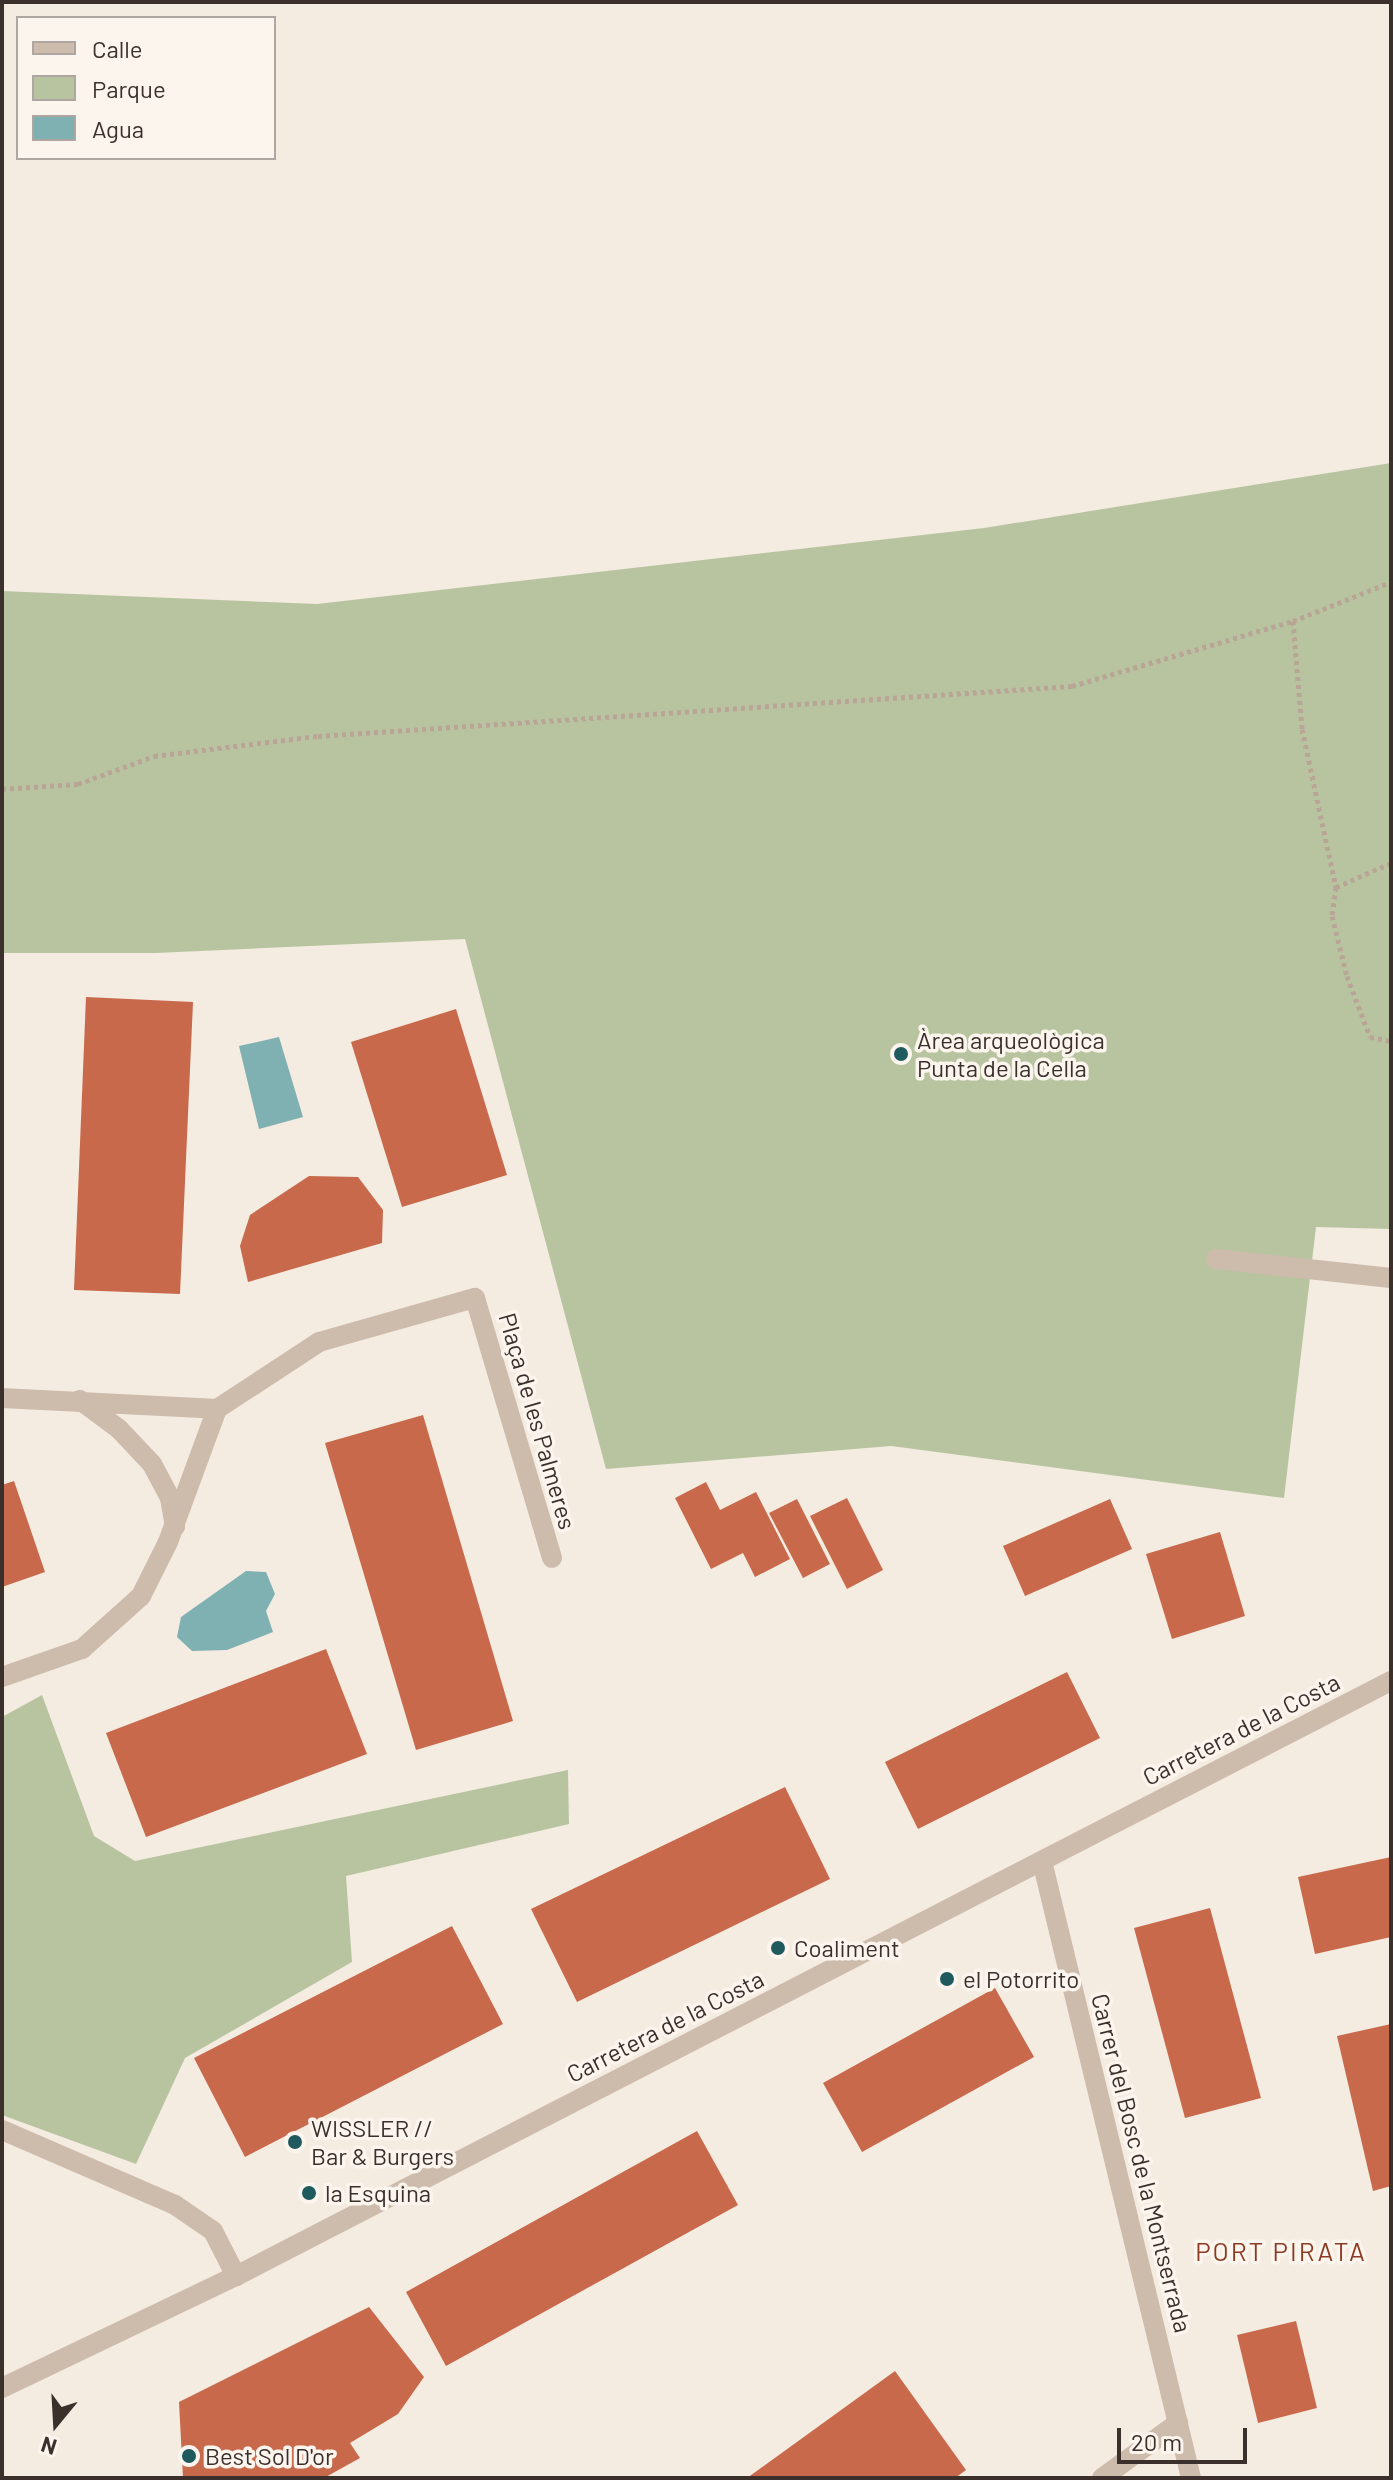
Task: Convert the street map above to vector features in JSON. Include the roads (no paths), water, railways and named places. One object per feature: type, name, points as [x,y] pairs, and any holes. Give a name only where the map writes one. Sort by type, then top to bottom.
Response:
[{"type":"street","points":[[1216,1259],[1391,1278]]},
{"type":"street","name":"Plaça de les Palmeres","points":[[217,1409],[319,1342],[475,1298],[552,1558]]},
{"type":"street","points":[[2,1398],[79,1399],[217,1409],[175,1527],[141,1596],[82,1649],[2,1677]]},
{"type":"street","points":[[79,1399],[119,1429],[152,1464],[170,1498],[175,1527]]},
{"type":"street","name":"Carretera de la Costa","points":[[2,2388],[236,2276],[1391,1681]]},
{"type":"street","name":"Carrer del Bosc de la Montserrada","points":[[1042,1861],[1191,2478]]},
{"type":"street","points":[[2,2130],[175,2205],[213,2231],[236,2276]]},
{"type":"street","points":[[1102,2478],[1178,2423]]},
{"type":"water","points":[[279,1037],[303,1117],[259,1129],[239,1046]]},
{"type":"water","points":[[246,1571],[266,1572],[275,1594],[266,1611],[273,1632],[227,1650],[192,1651],[177,1637],[181,1617]]},
{"type":"place","name":"Àrea arqueològica Punta de la Cella","points":[[901,1054]]},
{"type":"place","name":"Coaliment","points":[[778,1948]]},
{"type":"place","name":"el Potorrito","points":[[947,1979]]},
{"type":"place","name":"WISSLER // Bar & Burgers","points":[[295,2142]]},
{"type":"place","name":"la Esquina","points":[[309,2193]]},
{"type":"place","name":"Best Sol D'or","points":[[189,2456]]},
{"type":"district","name":"PORT PIRATA","points":[[1281,2251]]}]
